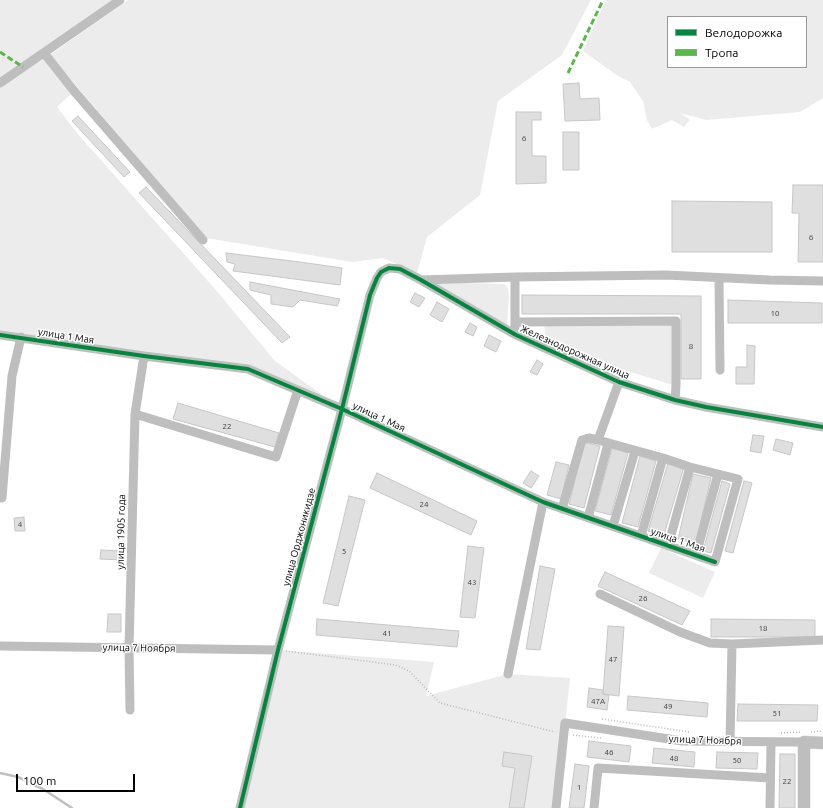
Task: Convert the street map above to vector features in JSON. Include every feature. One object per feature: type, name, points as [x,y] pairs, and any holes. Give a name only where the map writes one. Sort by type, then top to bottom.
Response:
[{"type":"main road","name":"улица 7 Ноября","points":[[804,742],[823,743]]},
{"type":"main road","points":[[804,742],[804,808]]},
{"type":"street","points":[[0,83],[120,0]]},
{"type":"street","points":[[44,53],[74,91],[203,240]]},
{"type":"street","name":"Железнодорожная улица","points":[[381,272],[389,268],[400,269],[516,335],[619,382],[675,400],[706,407],[823,427]]},
{"type":"street","name":"улица Орджоникидзе","points":[[240,808],[278,650],[342,409],[370,295],[381,272]]},
{"type":"street","points":[[421,280],[515,276],[666,275],[823,281]]},
{"type":"street","points":[[515,276],[514,322],[516,335]]},
{"type":"street","points":[[719,278],[720,370]]},
{"type":"street","points":[[514,322],[676,322],[675,400]]},
{"type":"street","name":"улица 1 Мая","points":[[0,335],[144,356],[248,369],[342,409],[543,502],[715,562],[738,479],[718,474]]},
{"type":"street","points":[[0,498],[2,498],[12,376],[21,337]]},
{"type":"street","name":"улица 1905 года","points":[[130,710],[129,648],[135,414],[144,356]]},
{"type":"street","points":[[598,440],[619,382]]},
{"type":"street","points":[[135,414],[276,457],[298,390]]},
{"type":"street","points":[[562,509],[582,440],[589,438],[718,474],[696,555]]},
{"type":"street","points":[[588,518],[608,444]]},
{"type":"street","points":[[613,526],[635,450]]},
{"type":"street","points":[[642,536],[663,458]]},
{"type":"street","points":[[668,546],[690,467]]},
{"type":"street","points":[[508,674],[543,502]]},
{"type":"street","points":[[600,594],[680,632],[710,643],[732,644],[823,640]]},
{"type":"street","points":[[730,742],[732,644]]},
{"type":"street","name":"улица 7 Ноября","points":[[0,646],[278,650]]},
{"type":"street","name":"улица 7 Ноября","points":[[564,734],[565,723],[682,741],[804,742]]},
{"type":"street","points":[[556,808],[564,734]]},
{"type":"street","points":[[770,808],[771,742]]},
{"type":"street","points":[[594,808],[598,768],[770,778]]},
{"type":"path","points":[[278,650],[396,665],[409,671],[440,703],[564,734]]},
{"type":"path","points":[[597,719],[695,733]]},
{"type":"path","points":[[776,733],[823,731]]},
{"type":"shaded area","points":[[0,0],[120,0],[44,53],[74,91],[57,107],[77,133],[215,289],[275,361],[342,409],[248,369],[0,335]]},
{"type":"shaded area","points":[[128,0],[591,0],[562,55],[498,101],[480,195],[427,237],[417,273],[383,258],[352,262],[206,238],[50,55]]},
{"type":"shaded area","points":[[606,0],[823,0],[823,98],[800,112],[706,120],[680,113],[690,120],[684,127],[672,120],[652,129],[647,120],[643,101],[630,82],[618,76],[583,51]]},
{"type":"shaded area","points":[[429,282],[504,284],[508,288],[509,296],[507,323],[503,324]]},
{"type":"shaded area","points":[[676,321],[676,386],[624,370],[545,335],[544,322]]},
{"type":"shaded area","points":[[661,548],[715,572],[703,598],[649,573]]},
{"type":"shaded area","points":[[278,650],[434,662],[426,696],[508,674],[570,678],[556,808],[240,808]]},
{"type":"building","points":[[579,83],[580,99],[599,98],[600,120],[565,121],[563,84]]},
{"type":"building","points":[[516,112],[541,112],[541,120],[532,120],[532,156],[546,156],[546,183],[516,184]]},
{"type":"building","points":[[78,116],[130,172],[124,177],[72,121]]},
{"type":"building","points":[[563,132],[579,132],[579,170],[563,170]]},
{"type":"building","points":[[793,185],[823,185],[823,262],[798,262],[799,213],[792,213]]},
{"type":"building","points":[[146,187],[290,337],[282,343],[139,193]]},
{"type":"building","points":[[672,201],[772,202],[772,252],[672,252]]},
{"type":"building","points":[[226,253],[342,268],[340,285],[233,271],[235,264],[227,262]]},
{"type":"building","points":[[250,282],[340,299],[337,306],[300,300],[293,307],[271,304],[271,295],[250,290]]},
{"type":"building","points":[[415,293],[425,298],[419,307],[410,302]]},
{"type":"building","points":[[522,295],[701,296],[701,379],[681,379],[681,314],[522,314]]},
{"type":"building","points":[[728,300],[822,303],[822,323],[728,323]]},
{"type":"building","points":[[437,302],[449,309],[442,322],[430,315]]},
{"type":"building","points":[[470,323],[477,327],[473,336],[465,332]]},
{"type":"building","points":[[489,335],[501,341],[496,352],[484,346]]},
{"type":"building","points":[[747,345],[755,346],[754,384],[736,384],[736,367],[747,367]]},
{"type":"building","points":[[537,360],[543,364],[537,375],[530,372]]},
{"type":"building","points":[[178,403],[279,433],[275,447],[173,419]]},
{"type":"building","points":[[753,435],[764,436],[761,453],[750,451]]},
{"type":"building","points":[[776,439],[793,443],[790,455],[773,450]]},
{"type":"building","points":[[584,442],[600,446],[584,508],[569,504]]},
{"type":"building","points":[[612,448],[628,453],[611,515],[595,511]]},
{"type":"building","points":[[640,456],[656,461],[638,527],[622,523]]},
{"type":"building","points":[[556,462],[569,465],[561,499],[547,495]]},
{"type":"building","points":[[668,463],[684,467],[664,535],[648,531]]},
{"type":"building","points":[[531,471],[539,476],[531,488],[523,483]]},
{"type":"building","points":[[377,473],[477,521],[471,535],[370,488]]},
{"type":"building","points":[[693,474],[711,478],[696,543],[678,539]]},
{"type":"building","points":[[722,481],[730,484],[711,553],[703,551]]},
{"type":"building","points":[[744,481],[752,483],[733,553],[725,551]]},
{"type":"building","points":[[349,496],[365,500],[338,606],[323,603]]},
{"type":"building","points":[[24,517],[25,531],[15,531],[14,518]]},
{"type":"building","points":[[468,546],[484,548],[475,618],[460,617]]},
{"type":"building","points":[[101,550],[123,551],[123,560],[100,559]]},
{"type":"building","points":[[540,566],[555,569],[540,650],[526,649]]},
{"type":"building","points":[[605,572],[690,611],[682,625],[598,586]]},
{"type":"building","points":[[108,614],[121,614],[121,632],[107,632]]},
{"type":"building","points":[[317,619],[459,631],[457,647],[316,635]]},
{"type":"building","points":[[711,619],[815,620],[815,637],[711,637]]},
{"type":"building","points":[[608,626],[624,627],[619,696],[603,694]]},
{"type":"building","points":[[589,688],[603,690],[603,694],[609,695],[607,710],[587,707]]},
{"type":"building","points":[[628,696],[708,703],[707,717],[627,710]]},
{"type":"building","points":[[738,704],[818,705],[817,721],[737,721]]},
{"type":"building","points":[[589,741],[631,746],[629,762],[587,757]]},
{"type":"building","points":[[654,748],[695,752],[694,767],[652,763]]},
{"type":"building","points":[[504,752],[532,756],[524,808],[509,808],[515,768],[502,766]]},
{"type":"building","points":[[717,752],[758,753],[757,769],[716,768]]},
{"type":"building","points":[[780,754],[795,754],[795,808],[779,808]]},
{"type":"building","points":[[575,764],[589,766],[584,808],[569,808]]},
{"type":"waterway","points":[[0,773],[18,777],[43,789],[72,808]]},
{"type":"marked path","points":[[568,73],[603,0]]},
{"type":"marked path","points":[[0,52],[23,67]]},
{"type":"cycle path","points":[[240,808],[278,650],[342,409],[370,295],[381,272],[389,268],[400,269],[516,335],[619,382],[675,400],[706,407],[823,427]]},
{"type":"cycle path","points":[[0,335],[144,356],[248,369],[342,409],[543,502],[715,562]]}]
